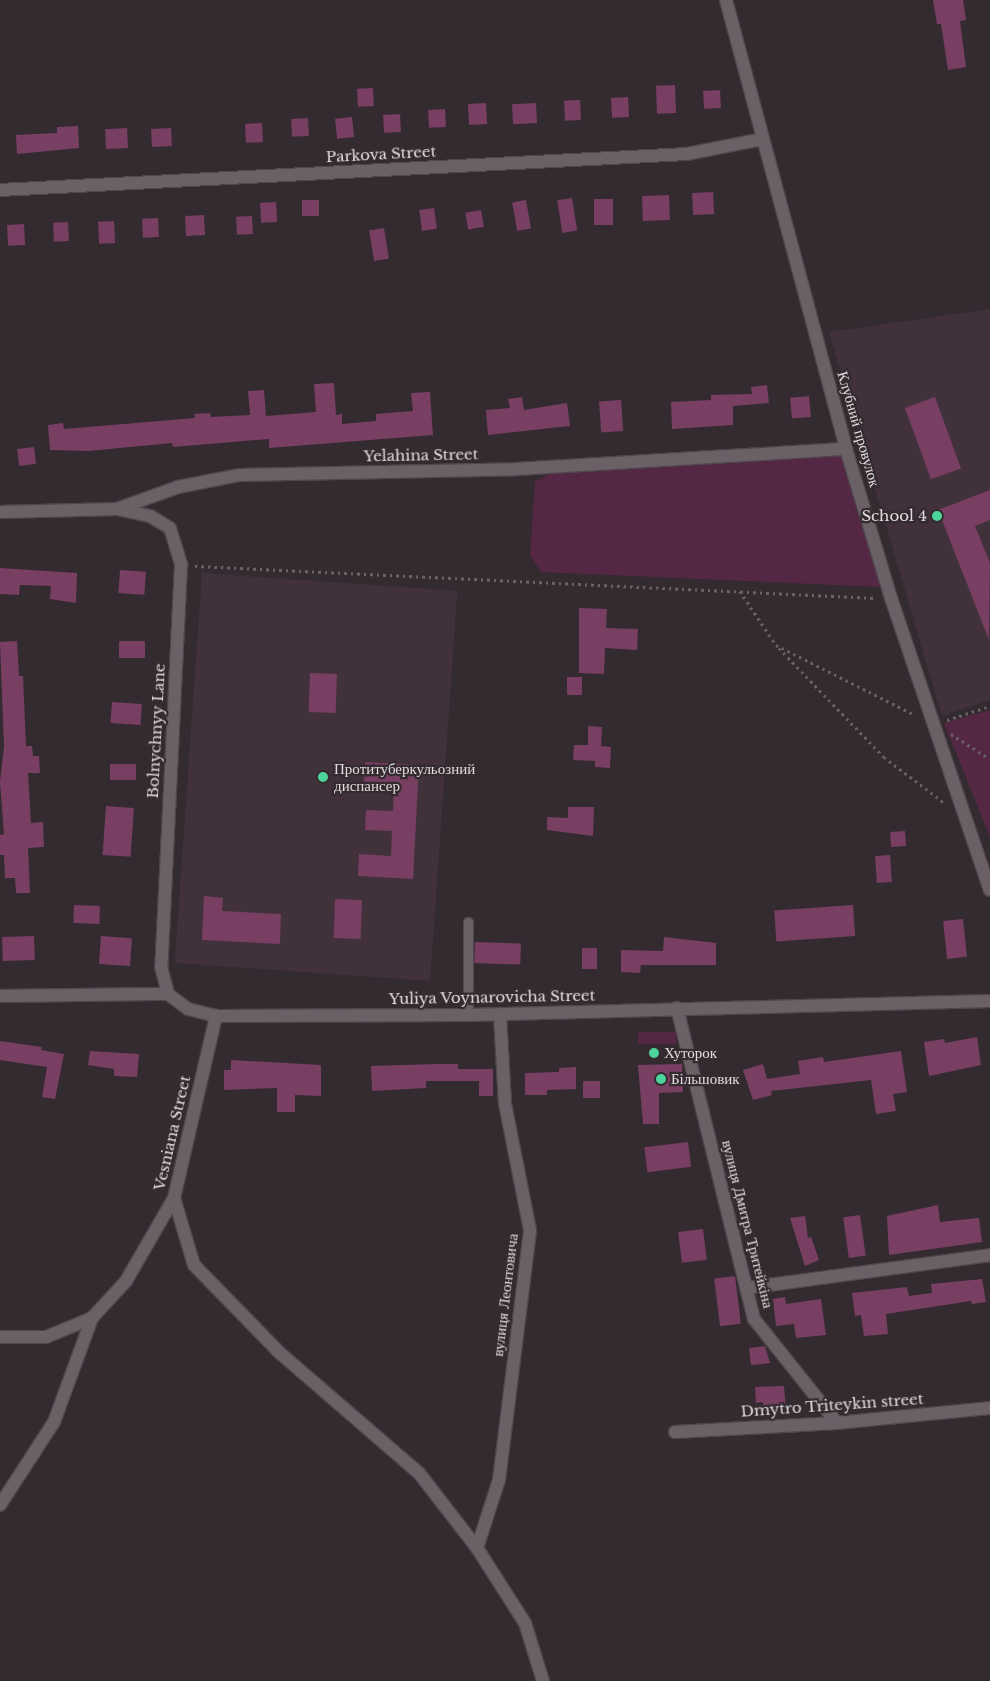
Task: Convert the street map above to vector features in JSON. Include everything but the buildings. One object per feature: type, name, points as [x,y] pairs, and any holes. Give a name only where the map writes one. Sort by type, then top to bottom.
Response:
[{"type":"street","name":"Клубний провулок","points":[[726,0],[846,449],[891,598],[990,890]]},
{"type":"street","name":"Parkova Street","points":[[0,190],[687,154],[763,139]]},
{"type":"street","name":"Yelahina Street","points":[[0,512],[117,509],[178,487],[240,476],[517,469],[846,449]]},
{"type":"street","name":"Bolnychnyy Lane","points":[[117,509],[150,516],[170,528],[181,565],[161,967],[168,994]]},
{"type":"street","points":[[0,996],[168,994]]},
{"type":"street","name":"Yuliya Voynarovicha Street","points":[[168,994],[188,1009],[216,1016],[500,1015],[678,1008],[990,1001]]},
{"type":"street","name":"вулиця Дмитра Тритейкіна","points":[[678,1008],[754,1319],[837,1423]]},
{"type":"street","name":"вулиця Леонтовича","points":[[477,1548],[499,1480],[530,1230],[504,1104],[500,1015]]},
{"type":"street","name":"Vesniana Street","points":[[0,1337],[46,1337],[92,1318],[126,1281],[174,1198],[216,1016]]},
{"type":"street","points":[[174,1198],[194,1265],[281,1354],[419,1473],[477,1548],[525,1623],[543,1681]]},
{"type":"street","points":[[747,1288],[990,1255]]},
{"type":"street","points":[[0,1505],[54,1422],[92,1318]]},
{"type":"street","name":"Dmytro Triteykin street","points":[[675,1432],[837,1423],[990,1408]]},
{"type":"lane","points":[[468,922],[468,1015]]},
{"type":"path","points":[[181,565],[891,598]]},
{"type":"path","points":[[740,591],[776,645],[884,757],[966,819]]},
{"type":"path","points":[[776,645],[934,724],[990,759]]},
{"type":"path","points":[[934,724],[990,706]]},
{"type":"shaded area","name":"School 4","points":[[990,309],[990,700],[942,716],[829,332]]},
{"type":"shaded area","points":[[841,456],[881,587],[541,572],[530,555],[535,482],[549,474]]},
{"type":"shaded area","name":"Протитуберкульозний диспансер","points":[[202,573],[457,591],[430,981],[175,963]]},
{"type":"shaded area","points":[[990,710],[990,837],[944,723]]},
{"type":"shaded area","points":[[638,1032],[676,1032],[676,1044],[638,1044]]},
{"type":"place","name":"School 4","points":[[937,516]]},
{"type":"place","name":"Протитуберкульозний диспансер","points":[[323,777]]},
{"type":"place","name":"Хуторок","points":[[654,1053]]},
{"type":"place","name":"Більшовик","points":[[661,1079]]}]
